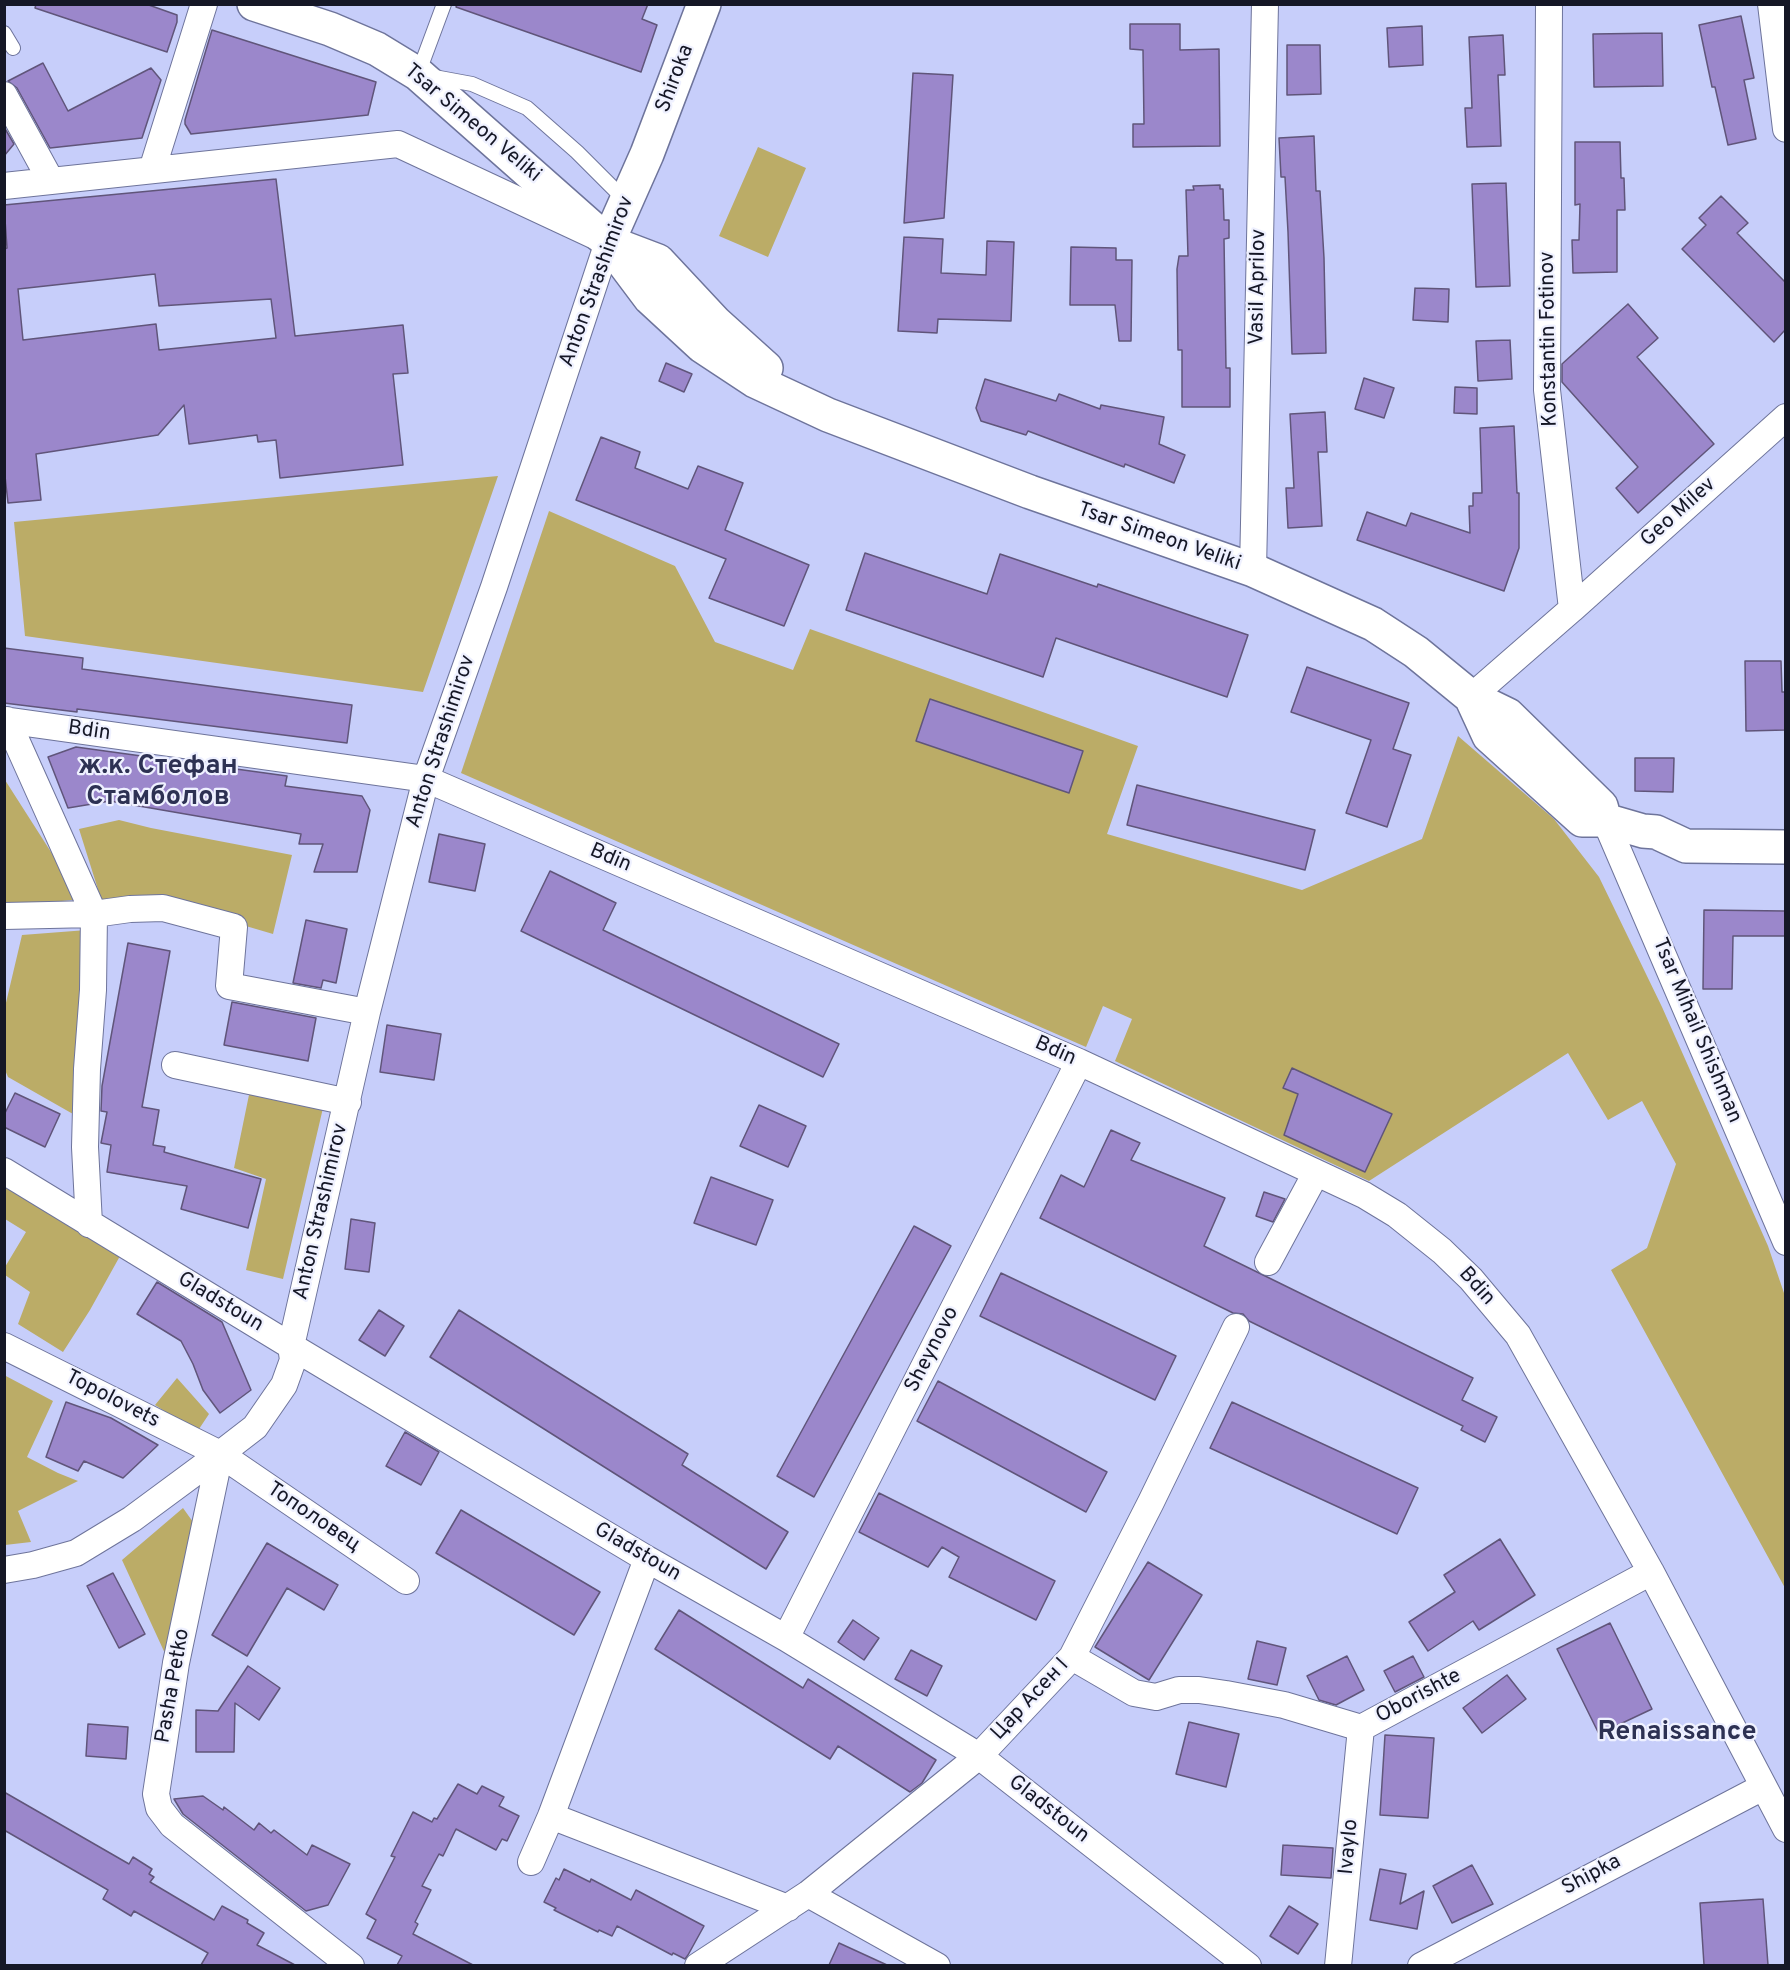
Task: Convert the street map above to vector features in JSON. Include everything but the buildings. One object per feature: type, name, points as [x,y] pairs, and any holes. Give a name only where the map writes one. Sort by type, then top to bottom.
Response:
[{"type":"main road","name":"Tsar Simeon Veliki","points":[[254,4],[340,33],[377,49],[418,74],[608,242],[650,298],[702,346],[755,381],[828,415],[1030,492],[1253,570],[1373,624],[1416,652],[1471,698],[1508,715],[1601,806],[1605,820]]},
{"type":"main road","name":"Shiroka","points":[[647,154],[704,4]]},
{"type":"main road","name":"Anton Strashimirov","points":[[608,242],[647,154]]},
{"type":"main road","points":[[1605,820],[1643,831],[1656,832],[1687,825],[1785,825]]},
{"type":"main road","points":[[1656,832],[1686,846],[1785,847]]},
{"type":"street","points":[[152,170],[204,4]]},
{"type":"street","name":"Vasil Aprilov","points":[[1253,570],[1265,4]]},
{"type":"street","name":"Konstantin Fotinov","points":[[1549,4],[1546,390],[1572,609]]},
{"type":"street","points":[[1771,4],[1785,129]]},
{"type":"street","points":[[4,95],[51,181]]},
{"type":"street","points":[[4,186],[398,144],[608,242]]},
{"type":"street","name":"Anton Strashimirov","points":[[291,1346],[368,1012],[426,779],[494,587],[608,242]]},
{"type":"street","name":"Geo Milev","points":[[1572,609],[1785,417]]},
{"type":"street","points":[[1471,698],[1572,609]]},
{"type":"street","points":[[6,720],[94,914],[93,990],[87,1069],[86,1136],[89,1224]]},
{"type":"street","name":"Bdin","points":[[6,720],[426,779],[1079,1062],[1364,1195],[1397,1215],[1471,1279],[1518,1335],[1651,1572],[1785,1829]]},
{"type":"street","name":"Tsar Mihail Shishman","points":[[1605,820],[1785,1238]]},
{"type":"street","points":[[4,916],[94,914],[130,909],[163,908],[234,927],[229,986],[368,1012]]},
{"type":"street","name":"Sheynovo","points":[[786,1638],[1079,1062]]},
{"type":"street","points":[[175,1065],[348,1102]]},
{"type":"street","name":"Gladstoun","points":[[4,1171],[291,1346],[647,1559],[786,1638],[979,1756],[1248,1965]]},
{"type":"street","points":[[1268,1262],[1316,1173]]},
{"type":"street","name":"Цар Асен I","points":[[698,1965],[798,1901],[979,1756],[1072,1657],[1236,1328]]},
{"type":"street","name":"Topolovets","points":[[4,1346],[220,1454]]},
{"type":"street","points":[[4,1570],[76,1553],[132,1518],[255,1427],[284,1385],[293,1360],[291,1346]]},
{"type":"street","name":"Тополовец","points":[[220,1454],[406,1581]]},
{"type":"street","name":"Pasha Petko","points":[[220,1454],[176,1663],[156,1794],[159,1808],[172,1825],[351,1965]]},
{"type":"street","points":[[531,1862],[551,1816],[647,1559]]},
{"type":"street","name":"Oborishte","points":[[1072,1657],[1134,1693],[1156,1697],[1179,1690],[1226,1694],[1284,1705],[1361,1728],[1651,1572]]},
{"type":"street","name":"Ivaylo","points":[[1338,1965],[1361,1728]]},
{"type":"street","name":"Shipka","points":[[1421,1965],[1763,1787]]},
{"type":"street","points":[[551,1816],[798,1901],[937,1965]]},
{"type":"lane","points":[[444,4],[418,74],[472,84],[527,108],[577,152],[626,202]]},
{"type":"lane","points":[[4,33],[13,48]]},
{"type":"shaded area","points":[[758,147],[806,168],[768,257],[719,236]]},
{"type":"shaded area","points":[[498,476],[423,692],[25,636],[14,522]]},
{"type":"shaded area","points":[[549,511],[675,566],[715,642],[793,670],[810,629],[1138,746],[1107,834],[1302,890],[1422,839],[1458,736],[1554,819],[1599,877],[1662,1007],[1768,1246],[1785,1296],[1785,1588],[1611,1270],[1647,1248],[1676,1164],[1642,1101],[1608,1120],[1568,1053],[1369,1181],[1115,1061],[1132,1019],[1103,1006],[1086,1047],[461,773]]},
{"type":"shaded area","points":[[5,780],[81,899],[5,907]]},
{"type":"shaded area","points":[[119,820],[292,855],[273,934],[178,906],[101,899],[79,829]]},
{"type":"shaded area","points":[[87,930],[80,1118],[8,1077],[5,1070],[5,1007],[22,935]]},
{"type":"shaded area","points":[[250,1090],[323,1108],[283,1279],[246,1270],[266,1179],[234,1168]]},
{"type":"shaded area","points":[[4,1185],[120,1256],[63,1352],[18,1324],[30,1292],[5,1275],[5,1267],[26,1232],[5,1219]]},
{"type":"shaded area","points":[[4,1375],[53,1401],[27,1457],[78,1481],[18,1511],[31,1542],[5,1545]]},
{"type":"shaded area","points":[[177,1378],[209,1414],[197,1432],[155,1405]]},
{"type":"shaded area","points":[[183,1508],[193,1522],[168,1660],[122,1560]]},
{"type":"district","name":"ж.к. Стефан Стамболов","points":[[158,784]]},
{"type":"district","name":"Renaissance","points":[[1677,1734]]}]
